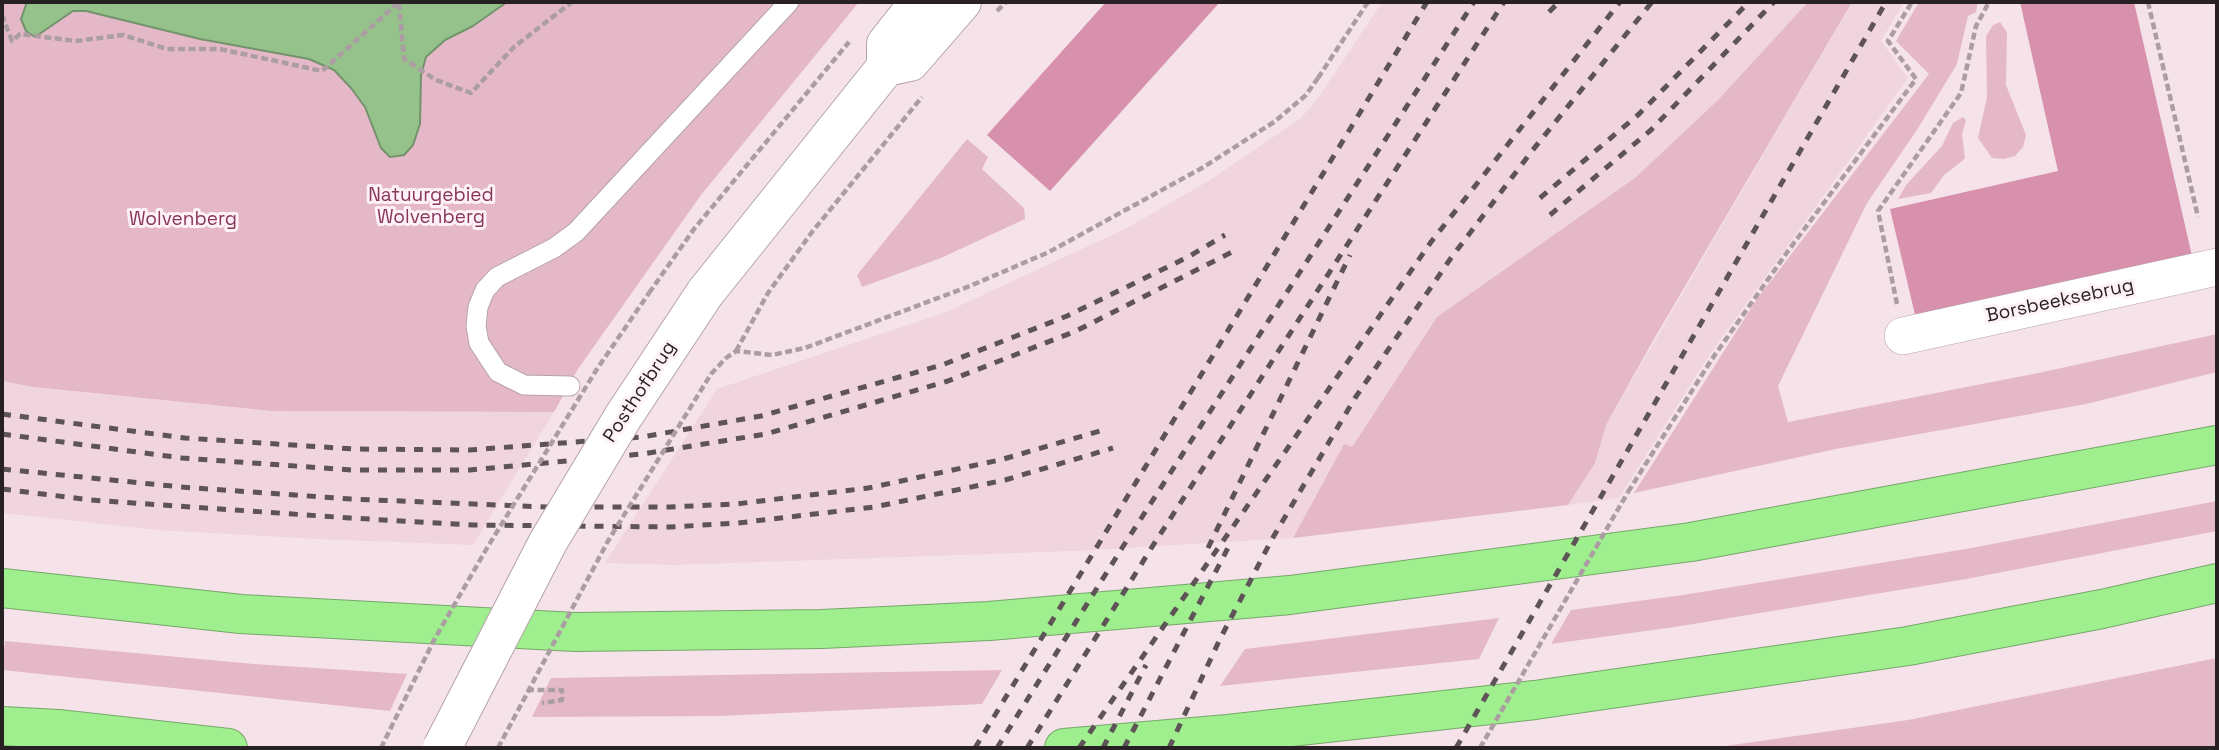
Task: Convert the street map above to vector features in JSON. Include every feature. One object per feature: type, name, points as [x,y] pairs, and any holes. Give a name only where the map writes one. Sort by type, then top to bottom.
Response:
[{"type":"highway","points":[[2,588],[242,614],[575,632],[822,629],[989,621],[1290,595],[1691,542],[2217,444]]},
{"type":"highway","points":[[1063,748],[1241,733],[1535,700],[1908,646],[2217,583]]},
{"type":"highway","points":[[2,726],[58,729],[228,748]]},
{"type":"street","name":"Posthofbrug","points":[[442,748],[548,541],[623,417],[705,293],[886,67],[886,44],[919,2]]},
{"type":"street","name":"Posthofbrug","points":[[886,67],[911,62],[978,9]]},
{"type":"street","name":"Borsbeeksebrug","points":[[1903,336],[2217,267]]},
{"type":"lane","points":[[570,386],[524,385],[498,372],[479,344],[476,326],[478,307],[485,290],[504,273],[554,248],[576,232],[789,2]]},
{"type":"path","points":[[2,15],[12,41],[20,34],[76,41],[123,35],[167,49],[220,49],[322,71],[399,2],[404,59],[436,80],[471,93],[514,47],[572,2]]},
{"type":"path","points":[[978,9],[1006,2]]},
{"type":"path","points":[[736,351],[772,355],[806,348],[959,290],[1049,252],[1202,168],[1274,122],[1306,96],[1368,2]]},
{"type":"path","points":[[1480,748],[1628,492],[1720,348],[1787,251],[1916,79],[1888,41],[1912,2]]},
{"type":"path","points":[[1903,336],[1878,211],[1961,93],[1976,26],[1989,2]]},
{"type":"path","points":[[2148,2],[2199,217]]},
{"type":"path","points":[[381,748],[434,640],[597,369],[694,229],[855,35]]},
{"type":"path","points":[[498,748],[527,690],[629,508],[711,374],[736,351],[768,293],[812,232],[931,86]]},
{"type":"path","points":[[527,690],[562,690],[562,700],[542,703]]},
{"type":"shaded area","points":[[27,2],[507,2],[473,26],[445,40],[426,57],[421,75],[420,124],[413,145],[404,155],[390,157],[381,148],[365,107],[351,88],[334,70],[309,59],[200,39],[86,11],[73,11],[35,37],[26,31],[21,19]]},
{"type":"shaded area","points":[[1382,2],[1808,2],[1718,100],[1636,177],[1437,317],[1352,447],[1344,444],[1293,538],[1075,551],[675,565],[605,563],[717,389],[946,312],[1127,228],[1210,180],[1301,118],[1316,101]]},
{"type":"shaded area","points":[[1852,2],[1904,2],[1881,41],[1908,78],[1708,357],[1619,498],[1568,505],[1595,463],[1606,425]]},
{"type":"shaded area","points":[[2,381],[33,387],[272,411],[554,412],[473,545],[317,539],[158,530],[2,513]]},
{"type":"green space","name":"Natuurgebied Wolvenberg","points":[[2,2],[859,2],[701,195],[578,369],[554,412],[272,411],[33,387],[2,381]]},
{"type":"green space","points":[[1808,2],[1852,2],[1654,339],[1606,425],[1595,463],[1568,505],[1293,538],[1344,444],[1352,447],[1437,317],[1636,177],[1718,100]]},
{"type":"green space","points":[[1919,2],[1978,2],[1976,12],[1968,16],[1957,64],[1917,130],[1867,203],[1778,386],[1788,422],[2043,372],[2217,334],[2217,372],[2086,404],[1836,449],[1634,493],[1757,299],[1929,74],[1896,41]]},
{"type":"green space","points":[[2000,22],[2007,32],[2006,85],[2026,135],[2023,147],[2015,156],[2004,159],[1992,158],[1978,138],[1987,97],[1986,36],[1993,25]]},
{"type":"green space","points":[[1963,117],[1966,120],[1962,134],[1965,158],[1944,175],[1931,193],[1898,199],[1906,185],[1942,146],[1953,123]]},
{"type":"green space","points":[[967,139],[988,157],[982,169],[1024,208],[1025,219],[941,258],[862,287],[857,275]]},
{"type":"green space","points":[[2217,501],[2217,531],[1966,579],[1675,627],[1551,644],[1571,610],[1683,595],[1966,549]]},
{"type":"green space","points":[[1499,618],[1479,659],[1220,686],[1245,649]]},
{"type":"green space","points":[[5,641],[254,664],[407,674],[390,711],[2,670]]},
{"type":"green space","points":[[2217,658],[2217,748],[1711,748],[1908,720]]},
{"type":"green space","points":[[1002,670],[982,704],[720,716],[532,717],[551,678]]},
{"type":"building","points":[[1106,2],[1220,2],[1050,191],[987,135]]},
{"type":"building","points":[[2020,2],[2134,2],[2192,256],[1916,319],[1890,209],[2058,171]]},
{"type":"railway","points":[[975,748],[1427,2]]},
{"type":"railway","points":[[997,748],[1122,548],[1474,2]]},
{"type":"railway","points":[[1027,748],[1152,547],[1504,2]]},
{"type":"railway","points":[[1549,12],[1559,2]]},
{"type":"railway","points":[[1079,748],[1431,242],[1620,2]]},
{"type":"railway","points":[[1169,748],[1220,639],[1272,539],[1355,398],[1451,258],[1532,151],[1652,2]]},
{"type":"railway","points":[[1540,198],[1639,114],[1749,2]]},
{"type":"railway","points":[[1550,215],[1651,130],[1774,2]]},
{"type":"railway","points":[[1456,748],[1886,2]]},
{"type":"railway","points":[[2,414],[185,438],[354,449],[469,450],[642,437],[761,416],[942,365],[1067,316],[1188,257],[1225,235]]},
{"type":"railway","points":[[2,434],[182,458],[352,470],[470,470],[642,454],[766,434],[948,381],[1076,331],[1234,251]]},
{"type":"railway","points":[[1208,548],[1350,255]]},
{"type":"railway","points":[[2,469],[181,487],[351,499],[546,507],[670,507],[736,504],[868,488],[1000,460],[1107,429]]},
{"type":"railway","points":[[2,489],[91,500],[473,525],[670,527],[738,523],[874,507],[1005,480],[1113,448]]},
{"type":"railway","points":[[1124,748],[1231,542]]},
{"type":"railway","points":[[1103,748],[1146,665]]},
{"type":"park label","name":"Wolvenberg","points":[[183,220]]}]
